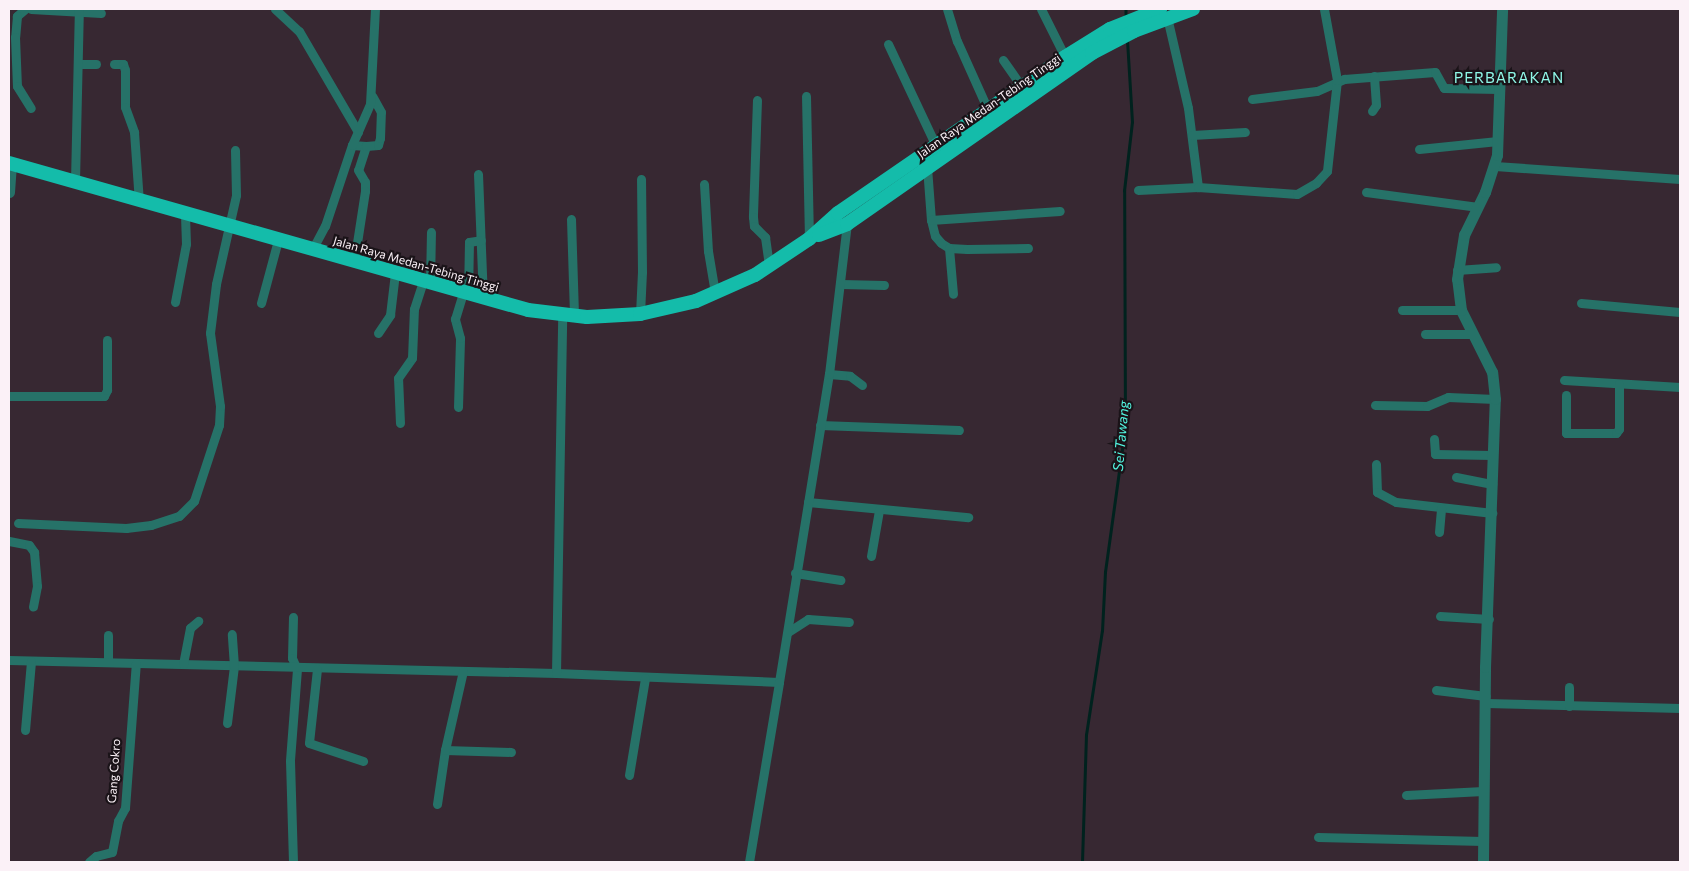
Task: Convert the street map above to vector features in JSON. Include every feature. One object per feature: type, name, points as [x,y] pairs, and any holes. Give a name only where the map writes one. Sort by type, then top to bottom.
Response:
[{"type":"highway","name":"Jalan Raya Medan-Tebing Tinggi","points":[[10,163],[483,298],[568,316],[640,314],[715,293],[769,266],[809,239],[838,213],[1065,57],[1164,13],[1193,9]]},
{"type":"highway","name":"Jalan Raya Medan-Tebing Tinggi","points":[[809,239],[847,224],[1112,35]]},
{"type":"street","points":[[24,9],[17,16],[15,36],[17,86],[31,108]]},
{"type":"street","points":[[31,9],[101,12]]},
{"type":"street","points":[[275,9],[299,31],[358,132]]},
{"type":"street","points":[[354,262],[365,191],[365,182],[358,170],[358,132],[372,96],[375,9]]},
{"type":"street","points":[[947,9],[957,41],[988,110]]},
{"type":"street","points":[[1041,9],[1065,57]]},
{"type":"street","points":[[1138,190],[1198,187],[1298,194],[1310,188],[1327,171],[1337,80],[1324,9]]},
{"type":"street","points":[[1483,862],[1483,791],[1495,399],[1492,372],[1461,310],[1457,270],[1464,235],[1495,166],[1498,140],[1502,9]]},
{"type":"street","points":[[75,181],[79,10]]},
{"type":"street","points":[[1164,13],[1192,135],[1198,187]]},
{"type":"street","points":[[888,44],[936,146]]},
{"type":"street","points":[[1003,60],[1021,86]]},
{"type":"street","points":[[79,64],[96,64]]},
{"type":"street","points":[[114,64],[123,64],[125,70],[125,107],[134,132],[139,201]]},
{"type":"street","points":[[1252,99],[1317,91],[1337,80],[1438,72],[1444,88],[1499,88]]},
{"type":"street","points":[[1372,111],[1376,105],[1374,76]]},
{"type":"street","points":[[359,146],[378,145],[380,138],[381,112],[372,96]]},
{"type":"street","points":[[806,96],[809,239]]},
{"type":"street","points":[[758,100],[753,217],[754,226],[765,237],[769,266]]},
{"type":"street","points":[[1192,135],[1245,132]]},
{"type":"street","points":[[1419,149],[1498,140]]},
{"type":"street","points":[[312,250],[359,146]]},
{"type":"street","points":[[18,523],[126,528],[151,525],[179,516],[194,501],[219,425],[220,406],[210,333],[237,181],[235,150]]},
{"type":"street","points":[[9,192],[10,163]]},
{"type":"street","points":[[1495,166],[1680,179]]},
{"type":"street","points":[[926,168],[934,236],[949,248],[1028,248]]},
{"type":"street","points":[[478,174],[483,298]]},
{"type":"street","points":[[640,314],[642,272],[641,179]]},
{"type":"street","points":[[704,184],[708,251],[715,293]]},
{"type":"street","points":[[1366,192],[1478,207]]},
{"type":"street","points":[[931,220],[1060,211]]},
{"type":"street","points":[[175,302],[186,244],[185,214]]},
{"type":"street","points":[[556,673],[571,220]]},
{"type":"street","points":[[749,862],[829,374],[847,224]]},
{"type":"street","points":[[400,423],[398,378],[412,358],[414,309],[427,282],[430,232]]},
{"type":"street","points":[[261,302],[278,240]]},
{"type":"street","points":[[458,407],[460,328],[455,319],[462,305],[465,293],[469,242],[481,240]]},
{"type":"street","points":[[949,248],[953,294]]},
{"type":"street","points":[[1457,270],[1496,267]]},
{"type":"street","points":[[378,333],[390,315],[395,273]]},
{"type":"street","points":[[841,284],[884,285]]},
{"type":"street","points":[[1581,303],[1680,312]]},
{"type":"street","points":[[1402,310],[1461,310]]},
{"type":"street","points":[[1425,334],[1472,334]]},
{"type":"street","points":[[9,396],[104,396],[107,390],[106,340]]},
{"type":"street","points":[[829,374],[850,376],[862,385]]},
{"type":"street","points":[[1564,380],[1680,387]]},
{"type":"street","points":[[1566,395],[1566,433],[1616,433],[1619,384]]},
{"type":"street","points":[[1376,405],[1427,406],[1448,397],[1495,399]]},
{"type":"street","points":[[820,425],[959,430]]},
{"type":"street","points":[[1434,439],[1435,454],[1492,455]]},
{"type":"street","points":[[1376,464],[1378,494],[1400,504],[1492,514]]},
{"type":"street","points":[[1456,477],[1492,484]]},
{"type":"street","points":[[808,502],[968,517]]},
{"type":"street","points":[[1439,532],[1441,508]]},
{"type":"street","points":[[871,556],[879,510]]},
{"type":"street","points":[[9,541],[29,545],[34,552],[37,586],[33,607]]},
{"type":"street","points":[[795,573],[840,580]]},
{"type":"street","points":[[1440,616],[1489,619]]},
{"type":"street","points":[[293,617],[292,658],[297,669],[290,760],[293,862]]},
{"type":"street","points":[[788,632],[814,618],[849,622]]},
{"type":"street","points":[[183,664],[190,628],[198,621]]},
{"type":"street","points":[[227,723],[234,666],[232,634]]},
{"type":"street","points":[[108,636],[108,661]]},
{"type":"street","points":[[9,660],[108,661],[297,669],[556,673],[778,682]]},
{"type":"street","points":[[25,730],[31,661]]},
{"type":"street","name":"Gang Cokro","points":[[89,862],[96,856],[112,852],[118,821],[125,808],[136,663]]},
{"type":"street","points":[[317,669],[309,743],[364,761]]},
{"type":"street","points":[[437,804],[445,750],[463,671]]},
{"type":"street","points":[[629,775],[646,678]]},
{"type":"street","points":[[1569,687],[1569,706]]},
{"type":"street","points":[[1436,690],[1486,700],[1569,706],[1680,708]]},
{"type":"street","points":[[445,750],[511,752]]},
{"type":"street","points":[[1406,795],[1483,791]]},
{"type":"street","points":[[1318,837],[1483,841]]},
{"type":"waterway","name":"Sei Tawang","points":[[1126,9],[1126,17]]},
{"type":"waterway","name":"Sei Tawang","points":[[1082,862],[1086,735],[1102,631],[1105,572],[1125,427],[1124,191],[1132,122],[1127,40]]},
{"type":"district","name":"PERBARAKAN","points":[[1509,78]]}]
